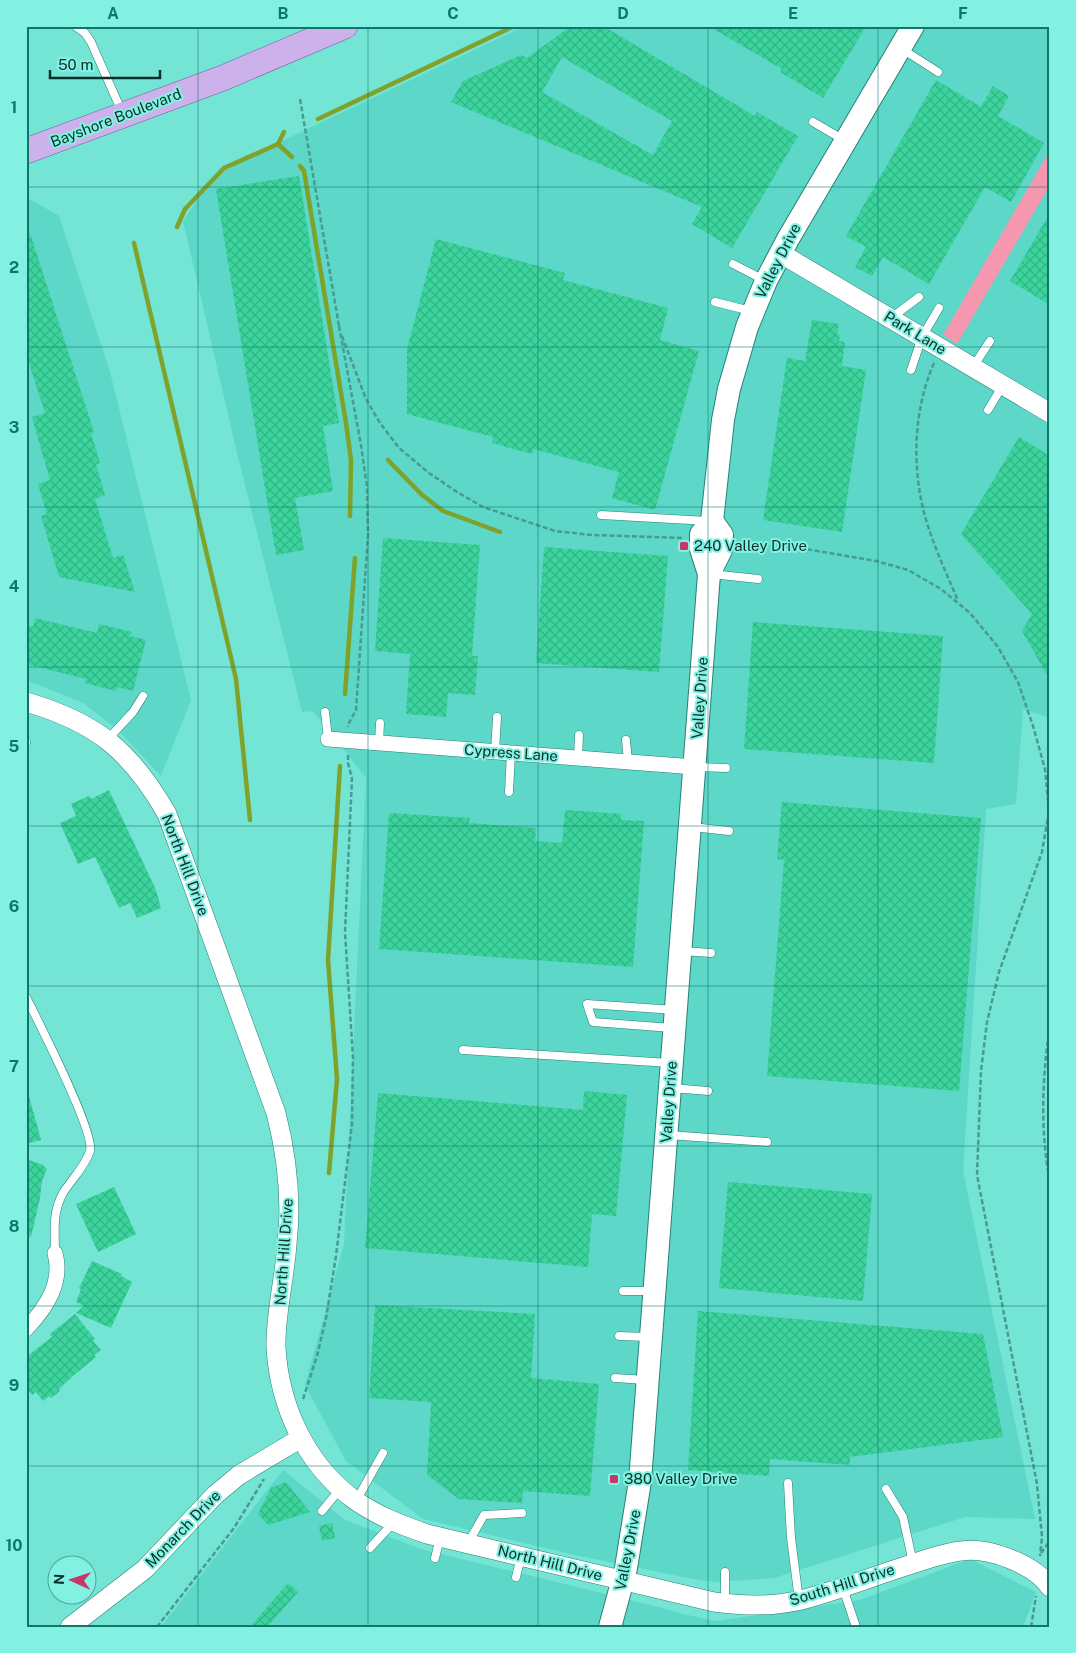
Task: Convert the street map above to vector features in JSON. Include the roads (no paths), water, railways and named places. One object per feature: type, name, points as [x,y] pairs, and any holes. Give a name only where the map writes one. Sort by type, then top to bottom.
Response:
[{"type":"main road","name":"Bayshore Boulevard","points":[[26,151],[253,66],[345,26]]},
{"type":"main road","name":"Valley Drive","points":[[610,1627],[623,1581],[638,1496],[710,574],[701,549],[701,534],[712,521],[725,405],[737,358],[766,281],[913,26]]},
{"type":"street","name":"Park Lane","points":[[780,254],[1050,413]]},
{"type":"street","name":"North Hill Drive","points":[[26,702],[52,710],[80,722],[108,740],[132,762],[151,786],[167,814],[276,1113],[284,1145],[288,1178],[288,1244],[276,1345],[282,1392],[287,1408],[301,1438],[315,1461],[340,1488],[356,1501],[394,1522],[440,1537],[623,1581]]},
{"type":"street","name":"Cypress Lane","points":[[328,739],[695,767]]},
{"type":"street","points":[[26,1330],[40,1315],[50,1298],[56,1281],[58,1263],[55,1253]]},
{"type":"street","name":"Monarch Drive","points":[[70,1627],[145,1569],[215,1495],[239,1475],[301,1438]]},
{"type":"street","name":"South Hill Drive","points":[[623,1581],[725,1604],[762,1605],[799,1600],[950,1553],[978,1550],[1030,1568],[1046,1582]]},
{"type":"lane","points":[[75,26],[85,33],[91,42],[123,116]]},
{"type":"lane","points":[[900,48],[938,72]]},
{"type":"lane","points":[[813,122],[846,141]]},
{"type":"lane","points":[[732,264],[766,281]]},
{"type":"lane","points":[[891,318],[919,297]]},
{"type":"lane","points":[[715,302],[753,312]]},
{"type":"lane","points":[[911,370],[922,337],[939,308]]},
{"type":"lane","points":[[973,367],[990,341]]},
{"type":"lane","points":[[988,410],[1003,385]]},
{"type":"lane","points":[[601,515],[712,521]]},
{"type":"lane","points":[[710,574],[758,579]]},
{"type":"lane","points":[[108,740],[133,712],[143,696]]},
{"type":"lane","points":[[325,712],[328,739]]},
{"type":"lane","points":[[495,752],[498,717]]},
{"type":"lane","points":[[379,743],[380,723]]},
{"type":"lane","points":[[578,758],[579,735]]},
{"type":"lane","points":[[626,740],[628,762]]},
{"type":"lane","points":[[509,792],[511,753]]},
{"type":"lane","points":[[695,767],[726,768]]},
{"type":"lane","points":[[690,826],[729,831]]},
{"type":"lane","points":[[680,951],[711,953]]},
{"type":"lane","points":[[26,996],[81,1114],[89,1137],[90,1151],[87,1158],[62,1194],[54,1216],[55,1253]]},
{"type":"lane","points":[[587,1004],[675,1019],[594,1022],[587,1004]]},
{"type":"lane","points":[[463,1050],[672,1063]]},
{"type":"lane","points":[[670,1088],[708,1091]]},
{"type":"lane","points":[[666,1135],[767,1142]]},
{"type":"lane","points":[[622,1291],[654,1292]]},
{"type":"lane","points":[[619,1336],[651,1338]]},
{"type":"lane","points":[[615,1378],[648,1380]]},
{"type":"lane","points":[[356,1501],[383,1453]]},
{"type":"lane","points":[[788,1483],[791,1538],[799,1600]]},
{"type":"lane","points":[[322,1511],[340,1488]]},
{"type":"lane","points":[[886,1489],[903,1517],[914,1564]]},
{"type":"lane","points":[[468,1543],[484,1515],[522,1513]]},
{"type":"lane","points":[[370,1548],[394,1522]]},
{"type":"lane","points":[[435,1558],[440,1537]]},
{"type":"lane","points":[[516,1577],[521,1556]]},
{"type":"lane","points":[[725,1572],[725,1604]]},
{"type":"lane","points":[[843,1587],[856,1627]]},
{"type":"waterway","points":[[318,119],[514,26]]},
{"type":"waterway","points":[[177,227],[185,209],[224,168],[278,144],[284,132]]},
{"type":"waterway","points":[[278,144],[292,157]]},
{"type":"waterway","points":[[300,166],[304,171],[346,423],[351,460],[350,516]]},
{"type":"waterway","points":[[134,243],[236,679],[250,820]]},
{"type":"waterway","points":[[388,460],[421,494],[443,511],[500,532]]},
{"type":"waterway","points":[[345,694],[355,558]]},
{"type":"waterway","points":[[329,1173],[337,1079],[328,960],[340,766]]},
{"type":"place","name":"240 Valley Drive","points":[[684,546]]},
{"type":"place","name":"380 Valley Drive","points":[[614,1479]]}]
